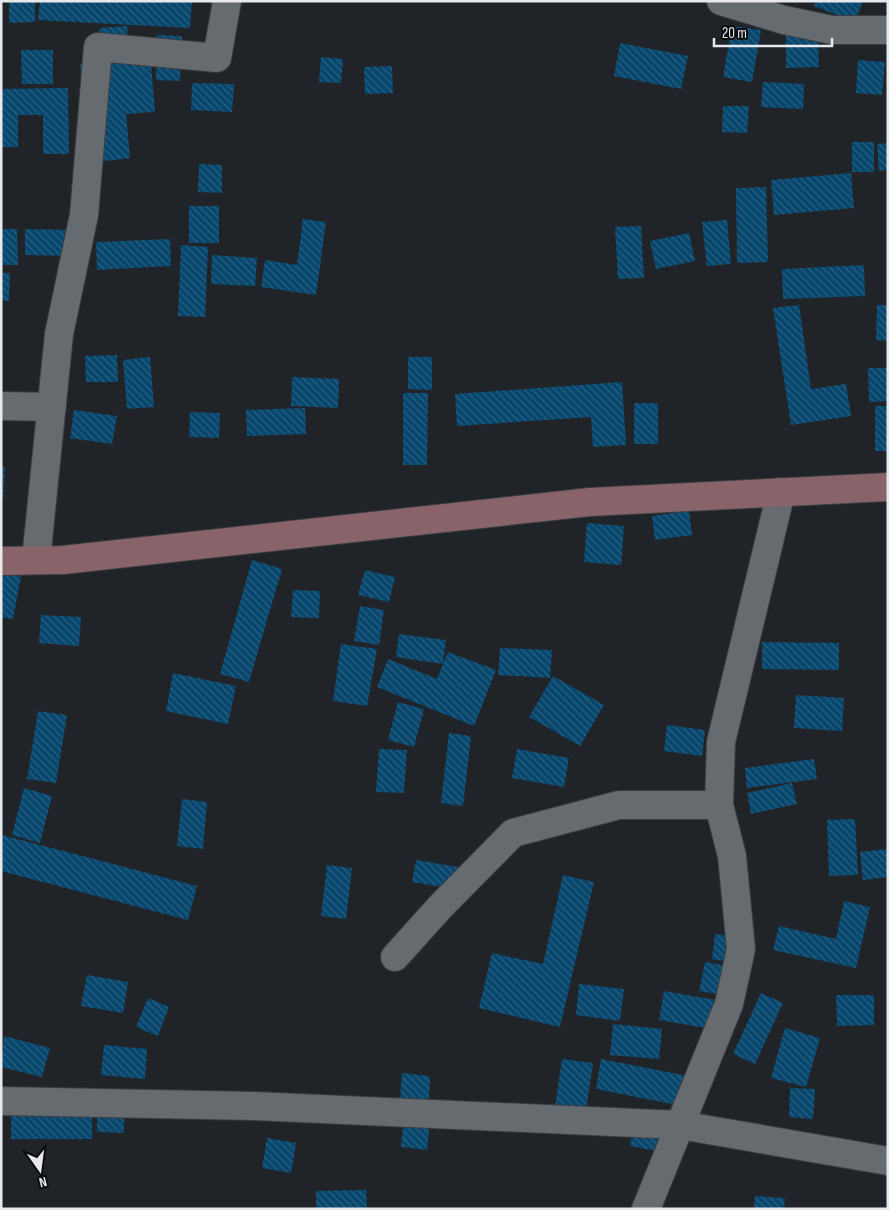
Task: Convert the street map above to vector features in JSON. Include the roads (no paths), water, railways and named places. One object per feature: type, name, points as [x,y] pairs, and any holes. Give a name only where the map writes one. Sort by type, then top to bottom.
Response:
[{"type":"street","points":[[36,560],[60,334],[84,215],[98,46],[217,58],[227,1]]},
{"type":"street","points":[[721,1],[784,20],[832,30],[888,30]]},
{"type":"street","points":[[1,406],[52,407]]},
{"type":"street","points":[[1,561],[63,560],[590,502],[888,487]]},
{"type":"street","points":[[646,1209],[729,1004],[741,949],[732,856],[719,805],[721,742],[781,492]]},
{"type":"street","points":[[395,957],[440,907],[513,833],[619,805],[719,805]]},
{"type":"street","points":[[1,1101],[254,1106],[680,1125],[888,1161]]}]
